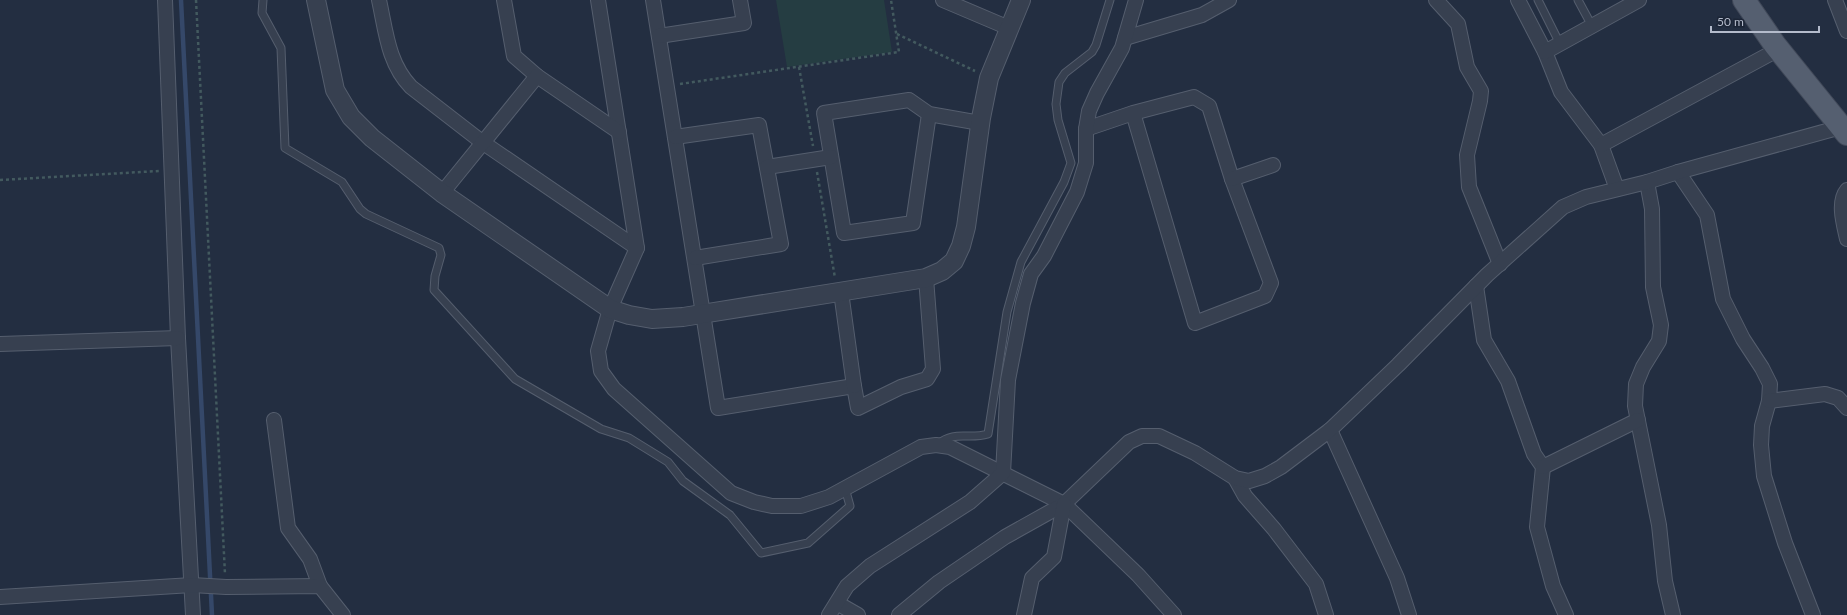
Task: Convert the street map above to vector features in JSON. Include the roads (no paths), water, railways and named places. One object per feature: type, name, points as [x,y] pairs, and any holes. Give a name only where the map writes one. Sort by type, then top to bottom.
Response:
[{"type":"main road","points":[[1744,0],[1779,49],[1844,131]]},
{"type":"street","points":[[165,0],[178,338],[196,585],[194,615]]},
{"type":"street","points":[[316,0],[335,90],[351,117],[372,138],[442,193],[610,309],[629,315],[652,319],[704,314],[926,278],[942,271],[954,261],[961,246],[966,227],[980,123],[989,78],[1021,0]]},
{"type":"street","points":[[379,0],[393,63],[403,79],[411,87],[482,142],[637,248]]},
{"type":"street","points":[[504,0],[514,56],[537,76],[619,132]]},
{"type":"street","points":[[598,0],[637,248],[610,309],[598,351],[601,371],[614,389],[731,493],[754,502],[772,506],[801,506],[829,497],[921,447],[936,445],[950,447],[1064,504],[1138,575],[1174,615]]},
{"type":"street","points":[[653,0],[718,408],[854,386]]},
{"type":"street","points":[[659,36],[744,23],[740,0]]},
{"type":"street","points":[[943,0],[1009,28]]},
{"type":"street","points":[[829,615],[847,586],[870,566],[970,502],[1003,473],[1008,380],[1023,302],[1031,274],[1044,256],[1077,192],[1086,164],[1086,129],[1089,111],[1097,93],[1122,48],[1136,0]]},
{"type":"street","points":[[1125,38],[1202,15],[1229,0]]},
{"type":"street","points":[[1436,0],[1458,24],[1467,67],[1481,91],[1467,155],[1468,187],[1500,264]]},
{"type":"street","points":[[1518,0],[1545,52],[1561,92],[1601,145],[1617,189]]},
{"type":"street","points":[[1545,52],[1592,26],[1622,4],[1640,0]]},
{"type":"street","points":[[1835,0],[1847,31]]},
{"type":"street","points":[[1601,145],[1779,49]]},
{"type":"street","points":[[442,193],[537,76]]},
{"type":"street","points":[[1086,129],[1133,113],[1194,97],[1209,106],[1232,179],[1271,283],[1265,296],[1195,323],[1133,113]]},
{"type":"street","points":[[929,114],[913,223],[844,233],[824,113],[909,100],[929,114],[980,123]]},
{"type":"street","points":[[675,137],[760,125],[781,244],[695,258]]},
{"type":"street","points":[[899,615],[939,582],[999,541],[1064,504],[1129,442],[1142,436],[1159,436],[1195,453],[1235,478],[1249,481],[1265,476],[1281,467],[1330,430],[1398,365],[1476,286],[1563,207],[1586,197],[1647,182],[1678,172],[1844,131]]},
{"type":"street","points":[[767,167],[832,157]]},
{"type":"street","points":[[1232,179],[1273,165]]},
{"type":"street","points":[[1678,172],[1707,215],[1723,299],[1743,339],[1762,368],[1770,384],[1769,401],[1762,426],[1761,445],[1764,476],[1785,543],[1813,615]]},
{"type":"street","points":[[1647,182],[1652,209],[1653,287],[1662,326],[1659,341],[1643,367],[1636,384],[1636,406],[1659,526],[1665,581],[1673,615]]},
{"type":"street","points":[[1847,190],[1844,194],[1842,215],[1847,239]]},
{"type":"street","points":[[841,292],[858,408],[901,387],[927,379],[933,369],[926,278]]},
{"type":"street","points":[[1476,286],[1484,340],[1508,381],[1534,454],[1543,467],[1537,526],[1553,586],[1566,615]]},
{"type":"street","points":[[0,344],[178,338]]},
{"type":"street","points":[[1769,401],[1824,394],[1838,398],[1847,408]]},
{"type":"street","points":[[274,420],[288,528],[310,559],[320,586],[343,615]]},
{"type":"street","points":[[1543,467],[1638,420]]},
{"type":"street","points":[[1330,430],[1397,578],[1409,615]]},
{"type":"street","points":[[1235,478],[1245,496],[1274,529],[1316,584],[1326,615]]},
{"type":"street","points":[[1024,615],[1032,578],[1054,557],[1064,504]]},
{"type":"street","points":[[0,597],[196,585],[226,587],[320,586]]},
{"type":"street","points":[[837,603],[858,615]]},
{"type":"lane","points":[[263,0],[262,13],[281,48],[285,148],[342,182],[360,209],[366,214],[439,248],[441,255],[435,276],[434,290],[515,379],[601,429],[629,438],[668,462],[683,480],[730,514],[761,553],[808,544],[850,506],[845,488]]},
{"type":"lane","points":[[936,445],[946,437],[977,437],[988,434],[1007,312],[1021,262],[1064,182],[1071,163],[1058,120],[1056,104],[1059,82],[1064,73],[1092,52],[1096,45],[1110,0]]},
{"type":"lane","points":[[1538,0],[1560,44]]},
{"type":"lane","points":[[1578,0],[1592,26]]},
{"type":"waterway","points":[[181,0],[212,615]]}]
